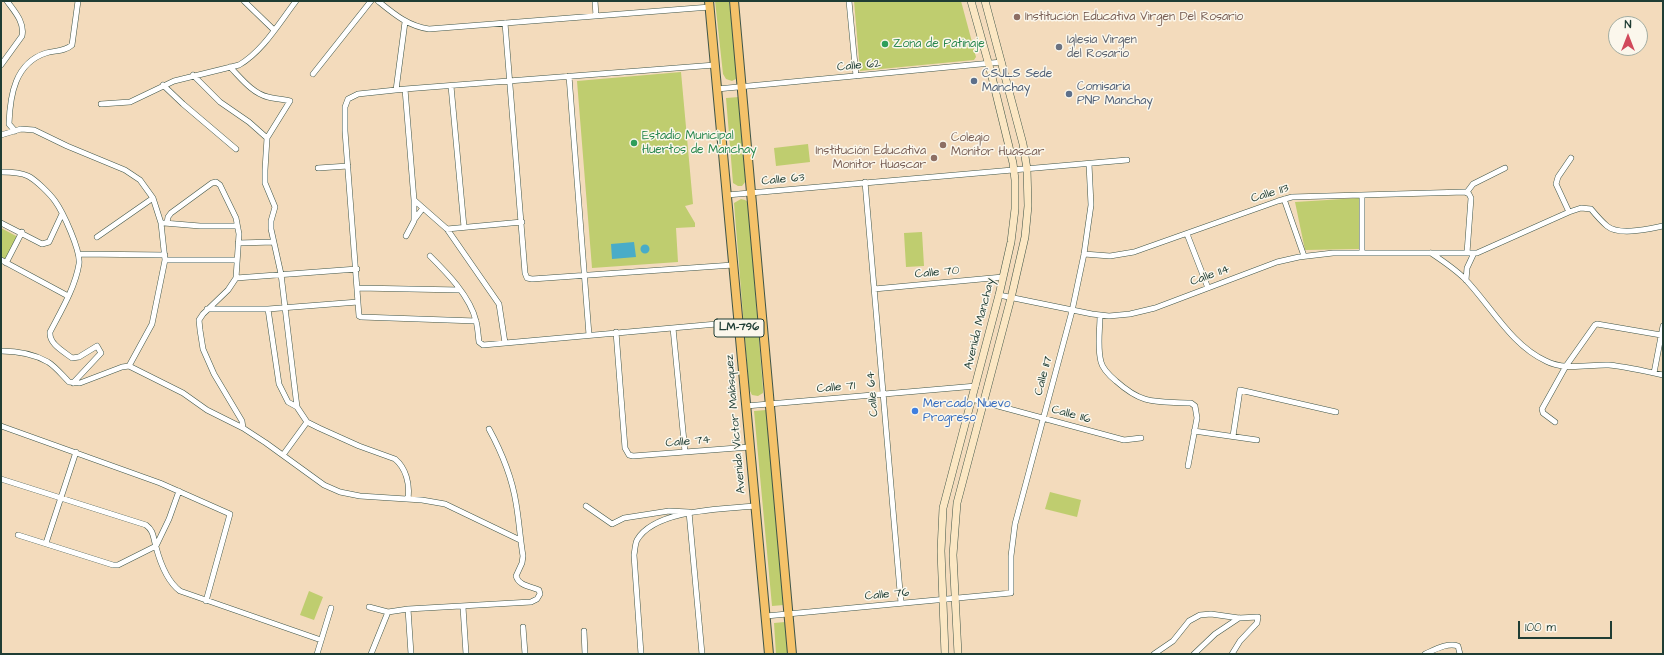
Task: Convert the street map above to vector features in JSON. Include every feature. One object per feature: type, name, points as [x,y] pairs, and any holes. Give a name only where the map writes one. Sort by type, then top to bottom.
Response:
[{"type":"main road","name":"LM-796","points":[[734,1],[792,654]]},
{"type":"main road","name":"Avenida Victor Malásquez","points":[[710,4],[769,654]]},
{"type":"street","points":[[1,65],[22,36],[20,20],[7,1]]},
{"type":"street","points":[[15,131],[9,124],[9,104],[17,77],[32,59],[47,52],[66,50],[72,45],[78,1]]},
{"type":"street","points":[[244,1],[274,30]]},
{"type":"street","points":[[101,104],[130,102],[163,85],[193,75],[230,67],[247,60],[274,30],[296,1]]},
{"type":"street","points":[[313,74],[371,1]]},
{"type":"street","points":[[378,1],[405,22],[429,29],[596,16],[710,4]]},
{"type":"street","points":[[595,1],[596,16]]},
{"type":"street","points":[[849,1],[856,76]]},
{"type":"street","name":"Avenida Manchay","points":[[945,654],[942,600],[942,514],[950,478],[976,386],[1003,277],[1015,215],[1016,192],[1014,169],[989,64],[971,1]]},
{"type":"street","name":"Avenida Manchay","points":[[958,654],[954,598],[953,543],[956,511],[959,494],[1011,298],[1026,228],[1028,199],[1027,169],[1023,144],[985,1]]},
{"type":"street","points":[[396,90],[405,22]]},
{"type":"street","points":[[505,23],[525,273],[528,278],[585,276],[734,264]]},
{"type":"street","name":"Calle 62","points":[[717,89],[1002,62]]},
{"type":"street","points":[[476,321],[361,317],[359,314],[357,269],[348,166],[345,107],[347,100],[358,94],[405,89],[715,65]]},
{"type":"street","points":[[230,67],[248,86],[258,92],[267,97],[290,101],[267,138],[264,170],[265,183],[274,207],[271,225],[281,274],[297,407]]},
{"type":"street","points":[[193,75],[220,102],[249,122],[267,138]]},
{"type":"street","points":[[569,76],[589,335]]},
{"type":"street","points":[[163,85],[236,149]]},
{"type":"street","points":[[451,86],[464,227]]},
{"type":"street","points":[[405,89],[414,200],[414,221]]},
{"type":"street","points":[[1,135],[26,129],[34,130],[67,146],[125,170],[140,180],[153,198],[161,222],[165,257],[152,324],[129,366]]},
{"type":"street","points":[[1569,212],[1556,184],[1558,178],[1571,158]]},
{"type":"street","name":"Calle 63","points":[[727,195],[1127,160]]},
{"type":"street","name":"Calle 117","points":[[1011,593],[1011,556],[1014,530],[1042,418],[1072,311],[1084,254],[1091,205],[1089,164]]},
{"type":"street","points":[[318,168],[348,166]]},
{"type":"street","points":[[1467,253],[1471,198],[1468,193],[1472,184],[1505,168]]},
{"type":"street","points":[[1,172],[21,174],[30,177],[51,196],[62,214],[79,254],[79,263],[68,296],[50,332],[51,341],[72,358],[80,357],[97,346],[101,353],[73,383]]},
{"type":"street","points":[[167,223],[168,217],[171,213],[212,183],[216,182],[220,185],[236,218],[238,243],[236,278],[228,290],[199,320],[203,349],[214,374],[242,421],[243,428]]},
{"type":"street","name":"Calle 64","points":[[865,182],[901,603]]},
{"type":"street","name":"Calle 113","points":[[1084,254],[1102,256],[1125,254],[1188,234],[1284,199],[1300,196],[1468,193]]},
{"type":"street","points":[[1362,195],[1362,253]]},
{"type":"street","points":[[97,237],[153,198]]},
{"type":"street","points":[[1284,199],[1304,256]]},
{"type":"street","points":[[414,200],[447,229],[499,304],[505,343]]},
{"type":"street","points":[[406,236],[423,208]]},
{"type":"street","name":"Calle 114","points":[[999,294],[1072,311],[1116,316],[1137,313],[1277,262],[1304,256],[1328,253],[1474,253],[1483,251],[1581,208],[1591,209],[1607,226],[1614,230],[1639,230],[1663,226]]},
{"type":"street","points":[[1,223],[22,232],[42,244],[45,244],[48,242],[62,214]]},
{"type":"street","points":[[161,222],[200,226],[237,226]]},
{"type":"street","points":[[447,229],[522,222]]},
{"type":"street","points":[[6,263],[22,232]]},
{"type":"street","points":[[1188,234],[1208,288]]},
{"type":"street","points":[[238,243],[274,242]]},
{"type":"street","points":[[1430,253],[1454,269],[1466,280],[1514,336],[1530,351],[1546,362],[1566,366],[1608,365],[1663,375]]},
{"type":"street","points":[[1466,280],[1467,268],[1474,253]]},
{"type":"street","points":[[79,254],[236,260]]},
{"type":"street","points":[[430,256],[447,274],[467,301],[476,321],[480,344],[739,322]]},
{"type":"street","points":[[1,260],[68,296]]},
{"type":"street","points":[[236,278],[357,269]]},
{"type":"street","name":"Calle 70","points":[[874,289],[1003,277]]},
{"type":"street","points":[[358,288],[460,290]]},
{"type":"street","points":[[208,309],[268,309],[358,302]]},
{"type":"street","points":[[268,309],[279,384],[288,402],[297,407],[308,422],[359,446],[395,459],[399,462],[407,478],[409,488],[408,498]]},
{"type":"street","points":[[1100,315],[1101,361],[1110,376],[1129,393],[1142,399],[1155,402],[1191,403],[1195,406],[1197,418],[1188,466]]},
{"type":"street","points":[[1555,422],[1543,413],[1542,408],[1566,366],[1597,324],[1661,335]]},
{"type":"street","points":[[1654,373],[1663,326]]},
{"type":"street","points":[[673,328],[685,452]]},
{"type":"street","name":"Calle 74","points":[[616,332],[625,448],[629,455],[633,456],[750,447]]},
{"type":"street","points":[[1,351],[24,353],[48,362],[69,382],[73,383],[80,383],[122,367],[129,366],[184,393],[207,410],[243,428],[324,485],[340,492],[360,496],[408,498],[453,507],[520,540]]},
{"type":"street","name":"Calle 71","points":[[746,406],[976,386]]},
{"type":"street","points":[[1233,436],[1240,390],[1336,412]]},
{"type":"street","name":"Calle 116","points":[[972,399],[1124,440],[1142,438]]},
{"type":"street","points":[[283,455],[308,422]]},
{"type":"street","points":[[1,426],[76,452],[179,491],[230,514],[206,601]]},
{"type":"street","points":[[369,607],[388,612],[408,609],[532,602],[538,599],[540,594],[538,590],[517,581],[516,576],[522,563],[523,556],[514,491],[503,460],[489,429]]},
{"type":"street","points":[[1194,431],[1257,440]]},
{"type":"street","points":[[46,543],[76,452]]},
{"type":"street","points":[[1,479],[146,525],[152,529],[162,564],[176,588],[180,591],[321,640]]},
{"type":"street","points":[[18,535],[113,565],[118,565],[156,546],[169,519],[179,491]]},
{"type":"street","points":[[586,506],[612,524],[624,518],[662,512],[689,512],[756,506]]},
{"type":"street","points":[[641,654],[634,555],[635,546],[638,539],[650,527],[668,518],[689,512]]},
{"type":"street","points":[[689,512],[702,654]]},
{"type":"street","name":"Calle 76","points":[[766,616],[1011,593]]},
{"type":"street","points":[[463,607],[466,654]]},
{"type":"street","points":[[317,654],[331,608]]},
{"type":"street","points":[[408,609],[411,654]]},
{"type":"street","points":[[371,654],[388,612]]},
{"type":"street","points":[[1154,654],[1173,641],[1189,622],[1200,615],[1211,614],[1239,618],[1258,617],[1259,619],[1257,623],[1240,640],[1232,654]]},
{"type":"street","points":[[1194,654],[1215,634],[1239,618]]},
{"type":"street","points":[[523,627],[525,654]]},
{"type":"street","points":[[584,631],[586,654]]},
{"type":"street","points":[[1425,654],[1437,648],[1454,644],[1458,646],[1460,654]]},
{"type":"green space","points":[[715,1],[729,1],[738,75],[736,79],[732,81],[726,79],[723,74]]},
{"type":"green space","points":[[854,1],[961,1],[976,57],[974,60],[860,71]]},
{"type":"green space","name":"Estadio Municipal Huertos de Manchay","points":[[681,72],[693,204],[685,206],[695,223],[695,227],[676,228],[678,262],[592,268],[577,81]]},
{"type":"green space","points":[[739,97],[746,181],[742,186],[738,186],[733,183],[726,98]]},
{"type":"green space","points":[[808,144],[810,162],[776,166],[774,148]]},
{"type":"green space","points":[[1359,198],[1359,249],[1305,250],[1295,202]]},
{"type":"green space","points":[[741,199],[748,202],[763,389],[763,393],[758,396],[752,395],[749,389],[734,203]]},
{"type":"green space","points":[[1,228],[18,237],[6,260],[1,257]]},
{"type":"green space","points":[[922,232],[924,266],[906,267],[904,233]]},
{"type":"green space","points":[[766,410],[784,605],[772,606],[754,411]]},
{"type":"green space","points":[[1050,492],[1081,500],[1077,517],[1045,509]]},
{"type":"green space","points":[[309,591],[323,597],[314,620],[300,615]]},
{"type":"green space","points":[[785,622],[788,654],[776,654],[774,623]]},
{"type":"water","points":[[634,242],[636,257],[612,259],[611,244]]},
{"type":"water","points":[[645,244],[650,249],[645,254],[640,249]]},
{"type":"place","name":"Institución Educativa Virgen Del Rosario","points":[[1017,17]]},
{"type":"place","name":"Zona de Patinaje","points":[[885,44]]},
{"type":"place","name":"Iglesia Virgen del Rosario","points":[[1059,47]]},
{"type":"place","name":"CSJLS Sede Manchay","points":[[974,81]]},
{"type":"place","name":"Comisaría PNP Manchay","points":[[1069,94]]},
{"type":"place","name":"Estadio Municipal Huertos de Manchay","points":[[634,143]]},
{"type":"place","name":"Colegio Monitor Huascar","points":[[943,145]]},
{"type":"place","name":"Institución Educativa Monitor Huascar","points":[[934,158]]},
{"type":"place","name":"Mercado Nuevo Progreso","points":[[915,411]]}]
